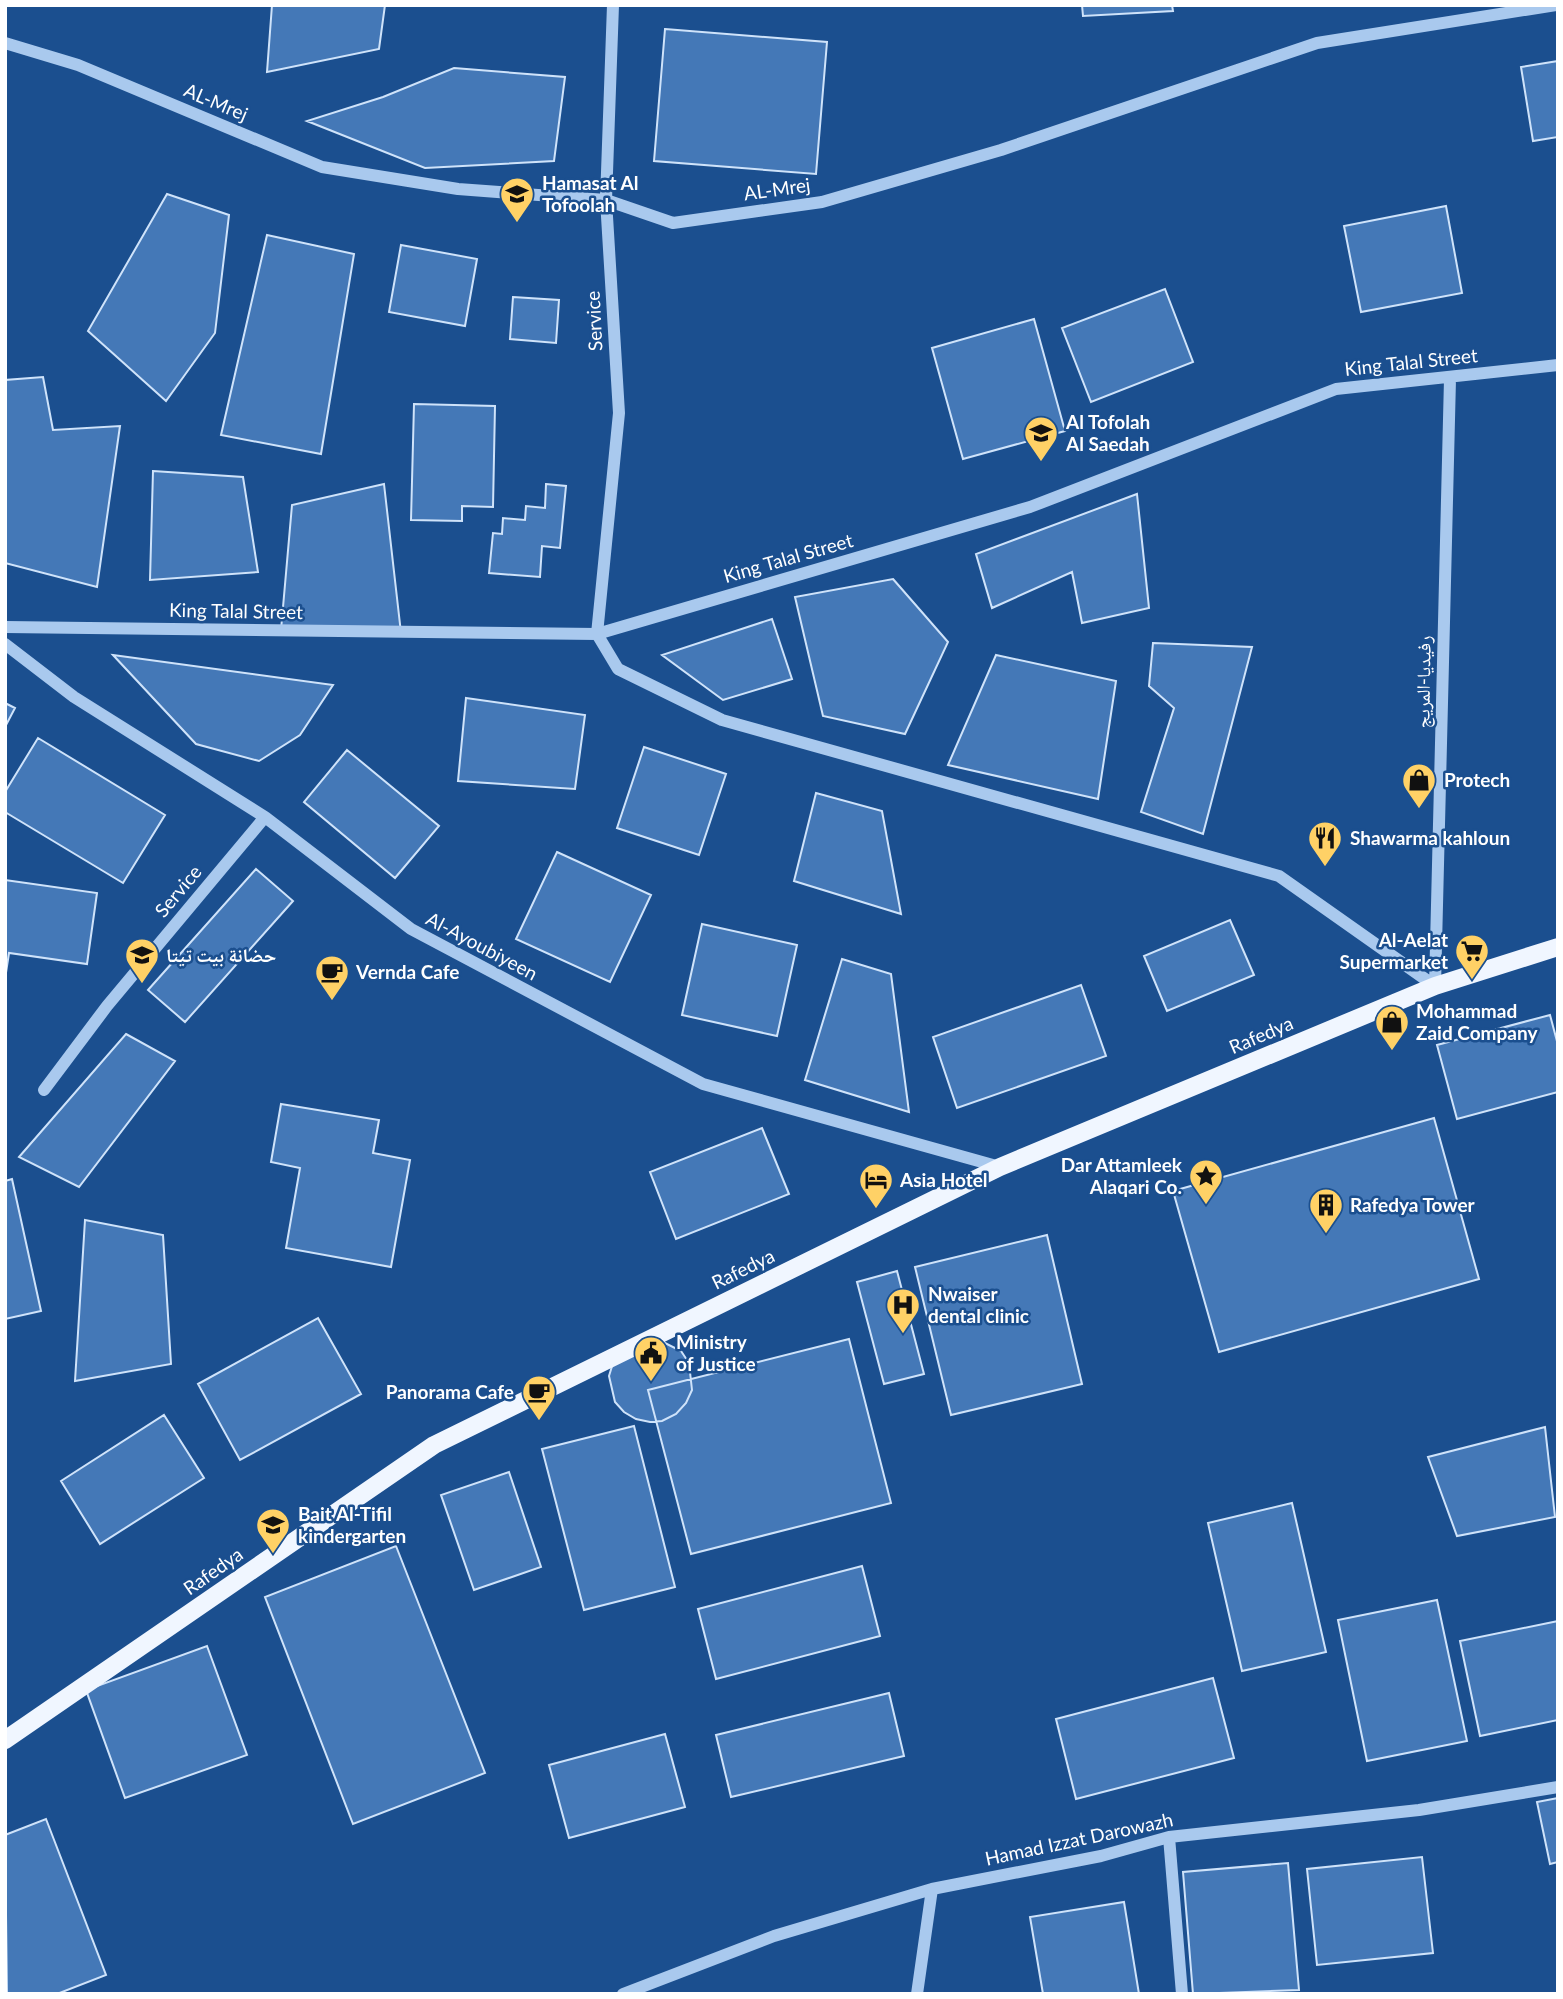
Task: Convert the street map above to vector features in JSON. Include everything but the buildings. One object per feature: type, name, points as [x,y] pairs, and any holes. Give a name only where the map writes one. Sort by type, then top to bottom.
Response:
[{"type":"main road","name":"Rafedya","points":[[5,1740],[434,1445],[999,1167],[1435,986],[1558,947]]},
{"type":"street","name":"Service","points":[[597,634],[618,413],[606,200],[613,5]]},
{"type":"street","name":"AL-Mrej","points":[[5,43],[78,65],[321,167],[458,189],[606,200],[673,223],[822,202],[1001,150],[1317,43],[1556,5]]},
{"type":"street","name":"King Talal Street","points":[[5,626],[597,634],[1030,507],[1336,389],[1450,379],[1558,365]]},
{"type":"street","name":"رفيديا-المريج","points":[[1435,986],[1450,379]]},
{"type":"street","points":[[597,634],[618,669],[722,720],[1279,876],[1435,986]]},
{"type":"street","name":"Al-Ayoubiyeen","points":[[5,643],[74,697],[265,817],[411,929],[702,1084],[999,1167]]},
{"type":"street","name":"Service","points":[[44,1090],[107,1006],[265,817]]},
{"type":"street","name":"Hamad Izzat Darowazh","points":[[623,1994],[774,1936],[932,1889],[1101,1857],[1169,1837],[1419,1810],[1558,1787]]},
{"type":"street","points":[[1169,1837],[1182,1994]]},
{"type":"street","points":[[917,1994],[932,1889]]},
{"type":"place","name":"Hamasat Al Tofoolah","points":[[517,224]]},
{"type":"place","name":"Al Tofolah Al Saedah","points":[[1041,463]]},
{"type":"place","name":"Protech","points":[[1419,810]]},
{"type":"place","name":"Shawarma kahloun","points":[[1325,868]]},
{"type":"place","name":"Al-Aelat Supermarket","points":[[1472,981]]},
{"type":"place","name":"حضانة بيت تيتا","points":[[142,985]]},
{"type":"place","name":"Vernda Cafe","points":[[332,1002]]},
{"type":"place","name":"Mohammad Zaid Company","points":[[1392,1052]]},
{"type":"place","name":"Dar Attamleek Alaqari Co.","points":[[1206,1206]]},
{"type":"place","name":"Asia Hotel","points":[[876,1210]]},
{"type":"place","name":"Rafedya Tower","points":[[1326,1235]]},
{"type":"place","name":"Nwaiser dental clinic","points":[[903,1335]]},
{"type":"place","name":"Ministry of Justice","points":[[651,1383]]},
{"type":"place","name":"Panorama Cafe","points":[[539,1422]]},
{"type":"place","name":"Bait Al-Tifil kindergarten","points":[[273,1555]]}]
